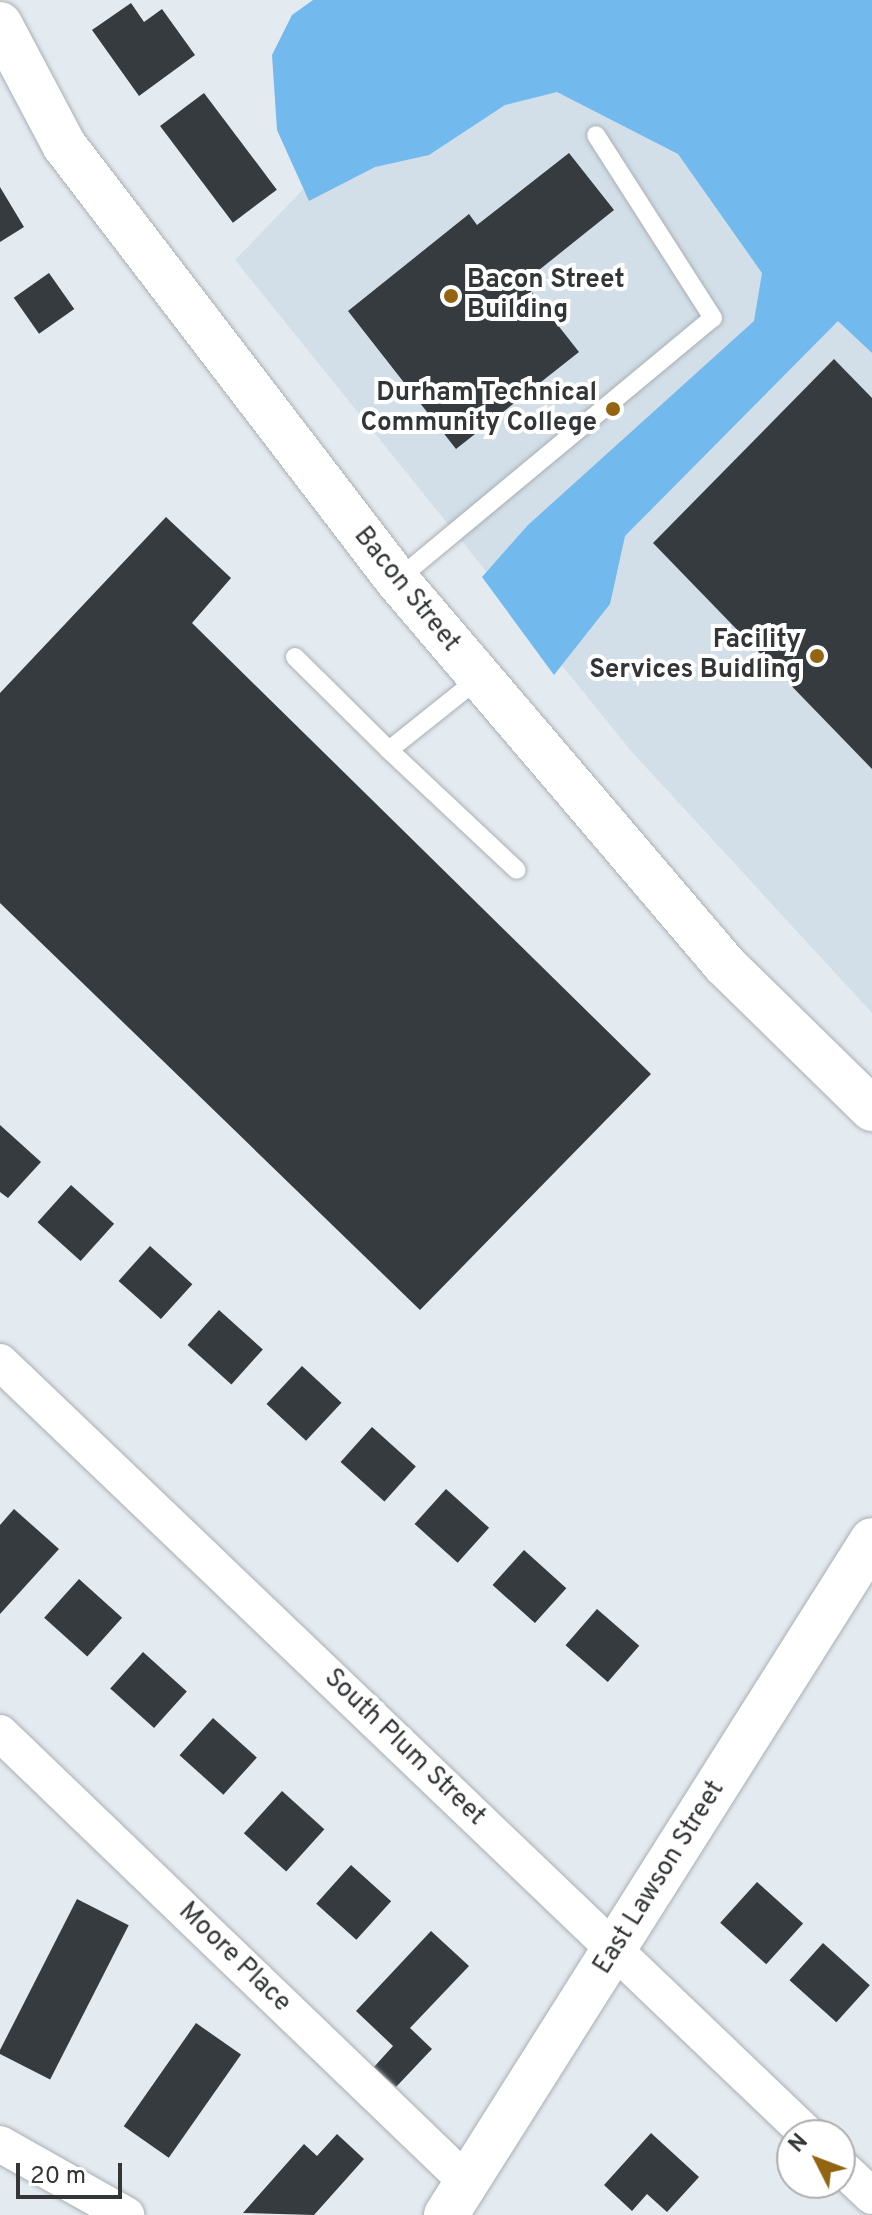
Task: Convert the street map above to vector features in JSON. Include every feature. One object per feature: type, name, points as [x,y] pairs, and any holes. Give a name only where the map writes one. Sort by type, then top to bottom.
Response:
[{"type":"street","name":"Bacon Street","points":[[0,24],[64,145],[397,580],[478,679],[725,965],[872,1109]]},
{"type":"street","name":"South Plum Street","points":[[0,1362],[791,2119]]},
{"type":"street","name":"East Lawson Street","points":[[457,2199],[872,1540]]},
{"type":"street","name":"Moore Place","points":[[0,1733],[457,2199]]},
{"type":"street","points":[[0,2144],[126,2215]]},
{"type":"street","points":[[856,2181],[872,2196]]},
{"type":"lane","points":[[397,580],[713,318],[596,135]]},
{"type":"lane","points":[[295,657],[517,870]]},
{"type":"lane","points":[[389,750],[478,679]]},
{"type":"shaded area","points":[[313,0],[872,0],[872,353],[838,321],[625,536],[610,604],[554,675],[482,577],[528,525],[754,321],[762,273],[678,154],[557,92],[505,105],[429,155],[375,167],[309,201],[277,130],[272,55],[292,15]]},
{"type":"shaded area","name":"Durham Technical Community College","points":[[872,0],[872,1013],[631,751],[235,260],[387,102]]},
{"type":"building","points":[[131,3],[144,22],[162,9],[195,55],[139,96],[92,30]]},
{"type":"building","points":[[204,93],[277,190],[233,223],[160,126]]},
{"type":"building","name":"Bacon Street Building","points":[[569,153],[614,210],[524,282],[579,352],[456,449],[348,311],[469,214],[477,225]]},
{"type":"building","points":[[0,187],[24,227],[0,242]]},
{"type":"building","points":[[49,273],[74,309],[39,334],[14,298]]},
{"type":"building","name":"Facility Services Buidling","points":[[834,359],[872,398],[872,769],[653,543]]},
{"type":"building","points":[[166,517],[231,578],[192,623],[651,1074],[420,1310],[0,903],[0,693]]},
{"type":"building","points":[[0,1125],[41,1162],[8,1198],[0,1192]]},
{"type":"building","points":[[71,1185],[114,1224],[81,1261],[38,1222]]},
{"type":"building","points":[[150,1246],[192,1284],[161,1319],[119,1281]]},
{"type":"building","points":[[219,1310],[263,1349],[231,1384],[188,1345]]},
{"type":"building","points":[[302,1366],[341,1403],[306,1441],[267,1404]]},
{"type":"building","points":[[372,1427],[416,1466],[384,1501],[341,1462]]},
{"type":"building","points":[[446,1489],[489,1528],[458,1563],[415,1524]]},
{"type":"building","points":[[14,1509],[59,1549],[0,1614],[0,1525]]},
{"type":"building","points":[[524,1550],[566,1588],[535,1623],[493,1585]]},
{"type":"building","points":[[79,1579],[122,1618],[87,1656],[44,1618]]},
{"type":"building","points":[[597,1609],[639,1646],[608,1682],[566,1645]]},
{"type":"building","points":[[143,1652],[187,1691],[154,1728],[110,1688]]},
{"type":"building","points":[[213,1718],[257,1757],[223,1795],[180,1755]]},
{"type":"building","points":[[282,1791],[324,1829],[286,1871],[244,1833]]},
{"type":"building","points":[[351,1865],[391,1901],[356,1940],[316,1904]]},
{"type":"building","points":[[757,1882],[803,1923],[766,1964],[720,1923]]},
{"type":"building","points":[[77,1899],[129,1925],[50,2079],[0,2054],[0,2050]]},
{"type":"building","points":[[431,1931],[469,1966],[410,2028],[432,2049],[396,2087],[374,2067],[393,2046],[356,2011]]},
{"type":"building","points":[[823,1943],[870,1985],[836,2022],[790,1980]]},
{"type":"building","points":[[196,2023],[241,2055],[169,2158],[124,2126]]},
{"type":"building","points":[[651,2133],[699,2177],[667,2212],[647,2194],[632,2211],[604,2185]]},
{"type":"building","points":[[337,2134],[364,2159],[314,2215],[243,2213],[304,2144],[317,2156]]},
{"type":"place","name":"Bacon Street Building","points":[[451,296]]},
{"type":"place","name":"Durham Technical Community College","points":[[613,409]]},
{"type":"place","name":"Facility Services Buidling","points":[[817,656]]}]
